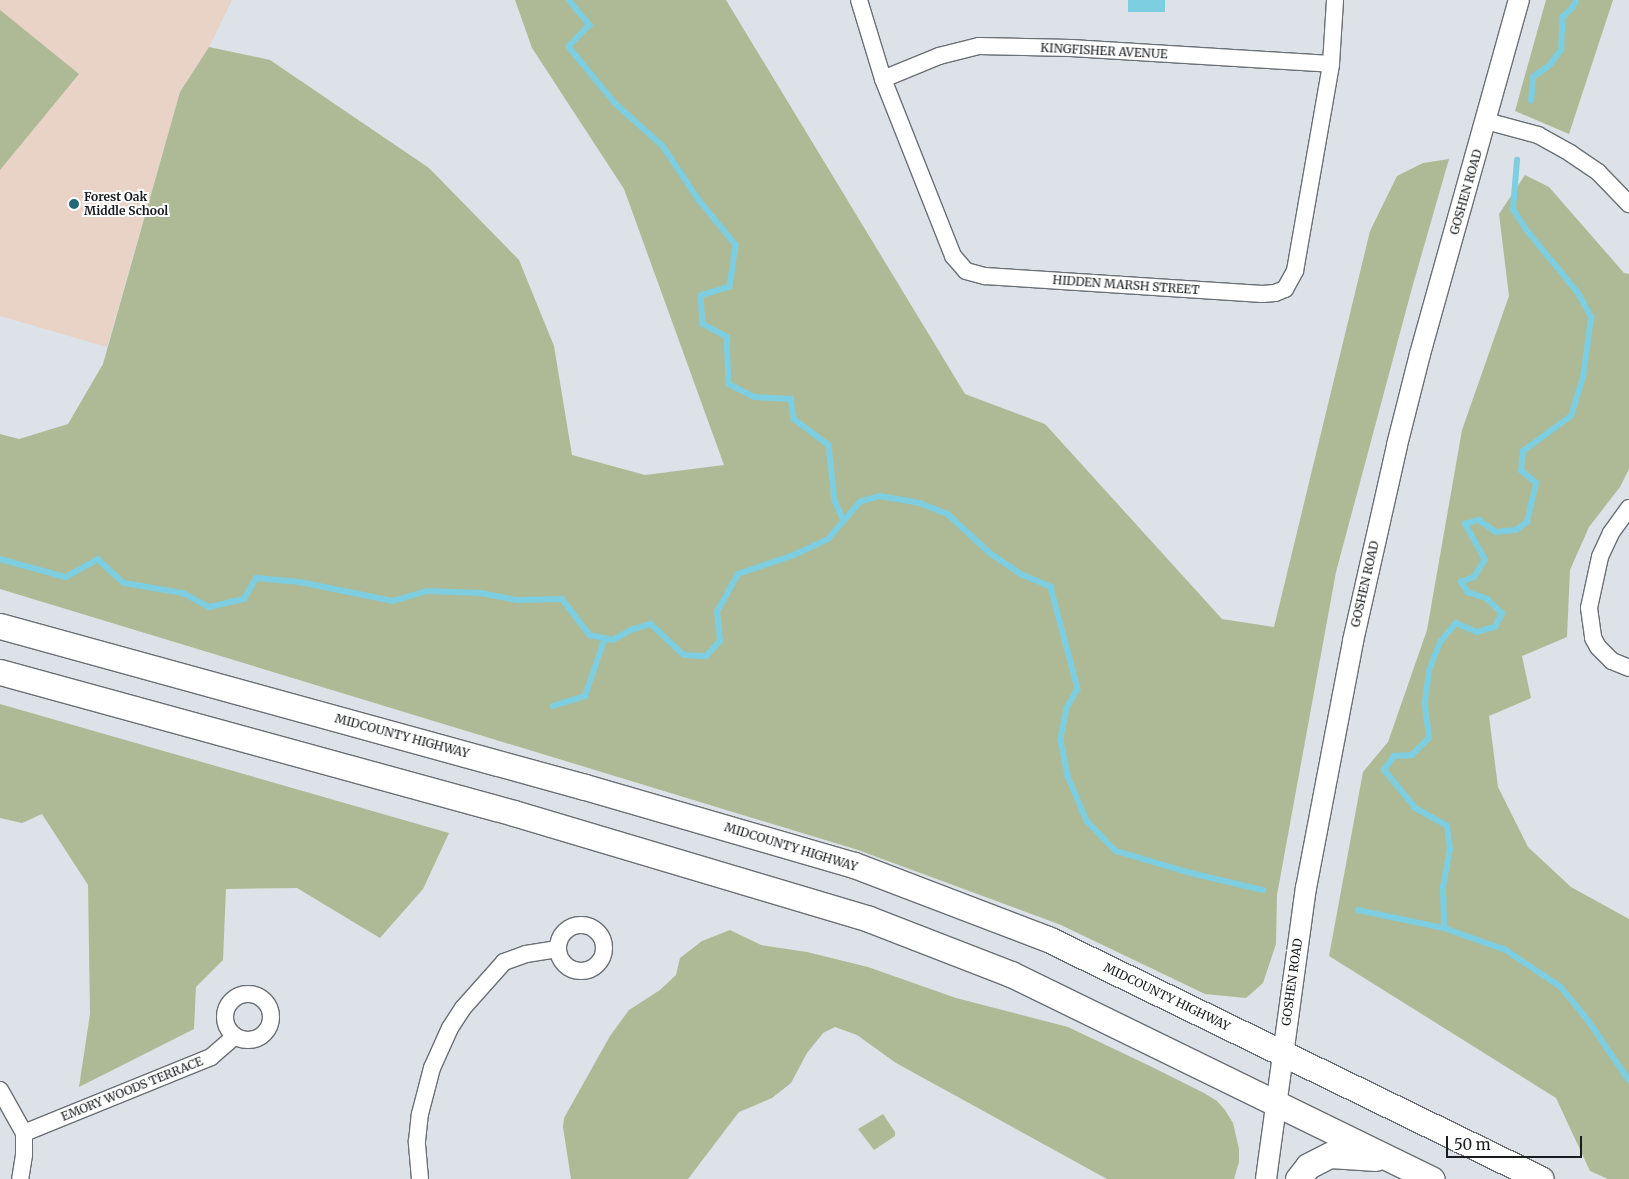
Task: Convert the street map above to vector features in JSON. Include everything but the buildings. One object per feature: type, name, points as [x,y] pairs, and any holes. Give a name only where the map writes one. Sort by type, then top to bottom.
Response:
[{"type":"main road","name":"MIDCOUNTY HIGHWAY","points":[[0,626],[585,787],[854,865],[1048,939],[1541,1179]]},
{"type":"main road","points":[[0,672],[514,813],[869,919],[1011,974],[1432,1179]]},
{"type":"main road","points":[[1298,1179],[1308,1166],[1330,1155],[1389,1158]]},
{"type":"street","name":"HIDDEN MARSH STREET","points":[[859,0],[883,79],[953,256],[966,271],[985,276],[1275,293],[1285,289],[1295,271],[1331,64],[1335,0]]},
{"type":"street","name":"GOSHEN ROAD","points":[[1266,1179],[1306,888],[1353,641],[1404,418],[1519,0]]},
{"type":"street","name":"KINGFISHER AVENUE","points":[[883,79],[938,56],[978,46],[1071,48],[1331,64]]},
{"type":"street","points":[[1486,121],[1538,135],[1570,153],[1598,172],[1629,204]]},
{"type":"street","points":[[1629,508],[1611,533],[1600,557],[1589,608],[1593,638],[1598,647],[1612,661],[1629,668]]},
{"type":"street","points":[[420,1179],[417,1141],[420,1114],[432,1068],[450,1028],[463,1008],[504,962],[526,954],[558,949]]},
{"type":"street","name":"EMORY WOODS TERRACE","points":[[24,1133],[211,1057],[235,1036]]},
{"type":"street","points":[[0,1090],[24,1133],[24,1155],[20,1179]]},
{"type":"shaded area","name":"Forest Oak Middle School","points":[[0,0],[232,0],[209,47],[180,92],[107,347],[0,316]]},
{"type":"green space","points":[[515,0],[726,0],[965,394],[1045,424],[1222,619],[1274,627],[1370,231],[1397,176],[1423,163],[1449,159],[1412,288],[1336,572],[1277,895],[1276,944],[1263,983],[1246,998],[1205,994],[1061,925],[858,850],[0,589],[0,434],[19,439],[68,424],[103,364],[180,92],[209,47],[270,60],[429,168],[519,260],[554,346],[572,455],[645,475],[724,465],[624,189],[532,48]]},
{"type":"green space","points":[[1546,0],[1613,0],[1569,134],[1515,111]]},
{"type":"green space","points":[[0,10],[79,74],[0,170]]},
{"type":"green space","points":[[1525,175],[1549,187],[1624,273],[1629,274],[1629,469],[1620,487],[1589,527],[1570,570],[1567,637],[1522,656],[1531,698],[1489,716],[1498,787],[1528,847],[1571,887],[1629,919],[1629,1179],[1608,1179],[1590,1171],[1556,1098],[1329,956],[1363,772],[1388,742],[1427,630],[1462,430],[1509,296],[1499,214]]},
{"type":"green space","points":[[0,704],[449,833],[423,889],[380,938],[297,888],[226,889],[223,960],[196,987],[194,1029],[79,1087],[90,1014],[88,885],[42,814],[22,823],[0,818]]},
{"type":"green space","points":[[730,930],[761,945],[807,952],[868,967],[956,998],[1068,1027],[1152,1067],[1204,1093],[1217,1101],[1225,1110],[1233,1123],[1239,1149],[1239,1162],[1234,1179],[1107,1179],[896,1063],[857,1035],[835,1027],[823,1033],[807,1053],[791,1083],[772,1098],[739,1112],[688,1179],[571,1179],[563,1127],[564,1118],[610,1036],[629,1010],[660,990],[676,975],[680,958],[702,941]]},
{"type":"green space","points":[[883,1114],[895,1132],[895,1136],[874,1150],[858,1129]]},
{"type":"water","points":[[1128,0],[1165,0],[1165,12],[1128,12]]},
{"type":"waterway","points":[[569,0],[590,25],[569,47],[615,103],[663,146],[699,200],[736,245],[730,287],[701,296],[703,324],[727,337],[729,384],[754,397],[791,399],[794,419],[829,445],[835,501],[844,520]]},
{"type":"waterway","points":[[1531,101],[1533,77],[1549,66],[1561,50],[1563,17],[1573,7],[1576,0]]},
{"type":"waterway","points":[[1444,928],[1443,888],[1450,850],[1447,826],[1415,808],[1384,770],[1394,756],[1412,755],[1429,738],[1425,703],[1429,670],[1441,641],[1456,623],[1477,632],[1495,627],[1502,614],[1487,599],[1468,593],[1461,582],[1474,577],[1485,560],[1465,524],[1479,520],[1496,532],[1516,530],[1527,522],[1536,483],[1521,471],[1523,451],[1571,416],[1583,377],[1591,317],[1577,292],[1526,230],[1513,209],[1517,160]]},
{"type":"waterway","points":[[0,559],[66,577],[98,559],[124,583],[183,593],[209,607],[244,599],[256,578],[300,582],[393,601],[428,591],[481,593],[518,600],[562,599],[590,635],[613,640],[631,630],[651,624],[684,655],[706,656],[720,641],[717,612],[738,574],[794,555],[828,539],[860,502],[880,496],[920,503],[949,515],[990,553],[1021,574],[1051,587],[1078,689],[1067,708],[1061,740],[1068,776],[1087,821],[1116,851],[1191,873],[1263,890]]},
{"type":"waterway","points":[[553,706],[585,696],[605,638]]},
{"type":"waterway","points":[[1358,910],[1444,928],[1506,950],[1561,987],[1588,1020],[1629,1080]]},
{"type":"place","name":"Forest Oak Middle School","points":[[74,204]]}]
